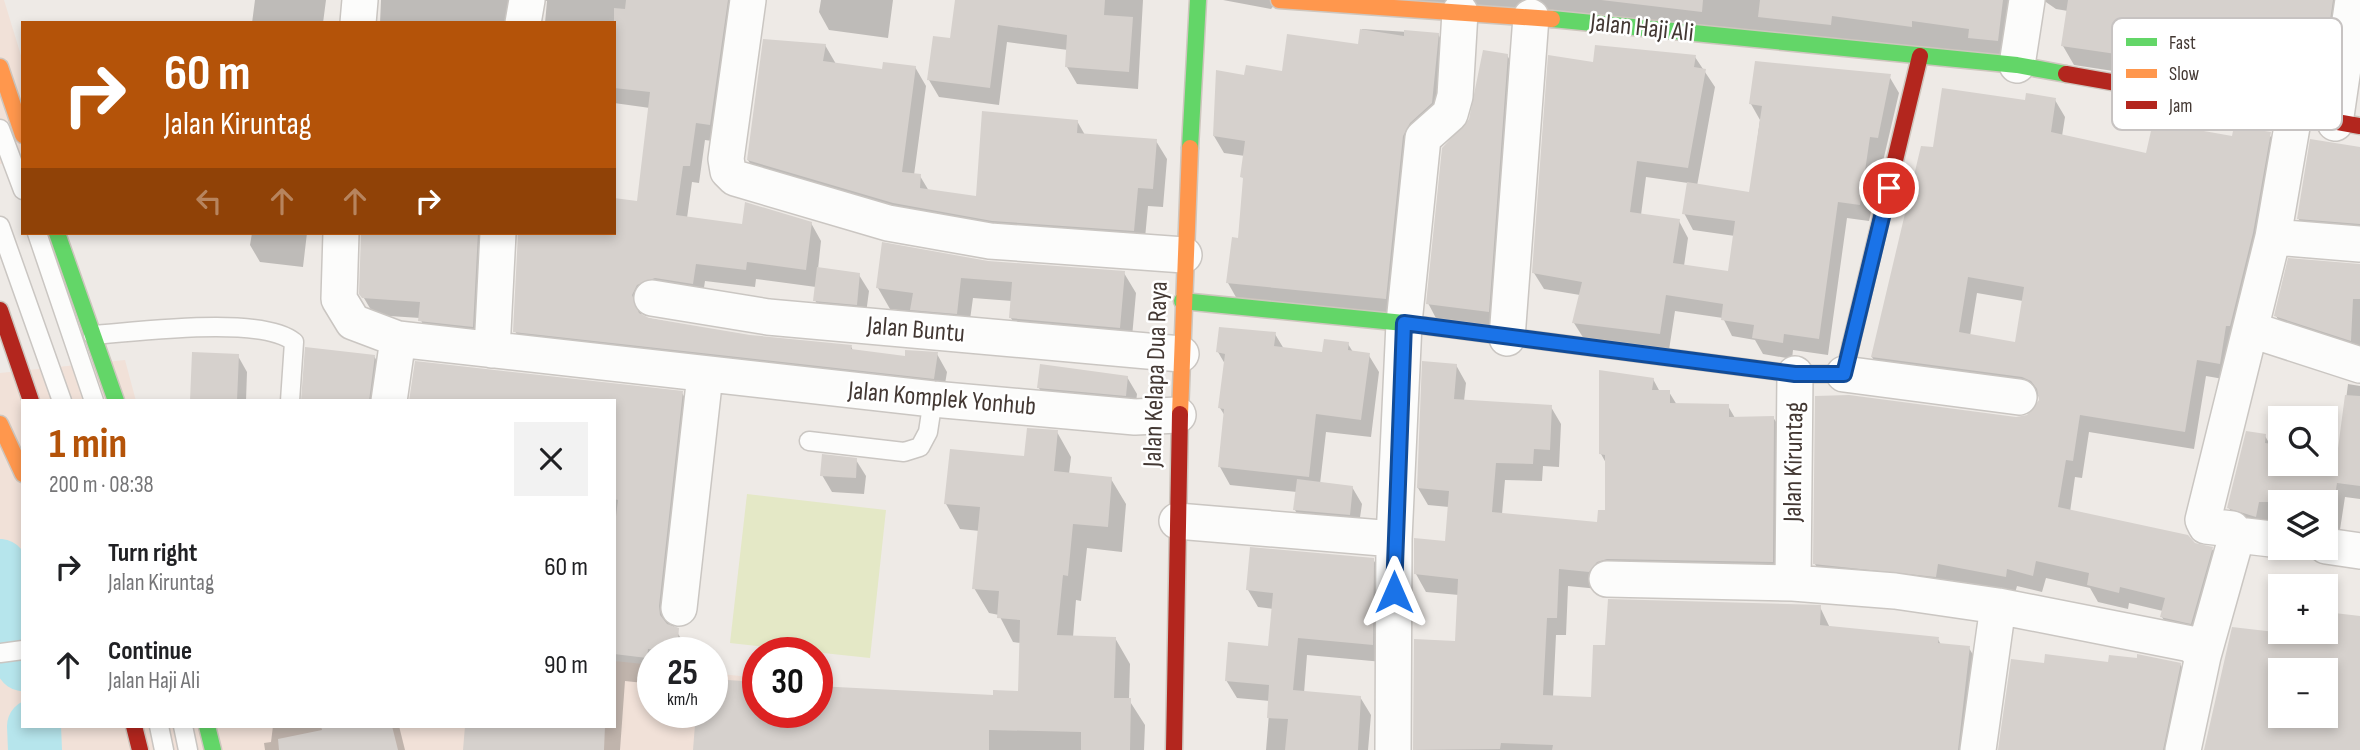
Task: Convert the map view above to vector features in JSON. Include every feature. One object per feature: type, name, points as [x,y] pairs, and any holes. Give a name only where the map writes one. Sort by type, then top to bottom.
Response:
[{"type":"street","points":[[358,21],[360,0]]},
{"type":"street","points":[[523,21],[527,0]]},
{"type":"street","points":[[748,0],[726,159],[728,171],[735,178],[888,223],[990,241],[1184,255]]},
{"type":"street","name":"Jalan Kelapa Dua Raya","points":[[1174,750],[1178,415],[1198,0]]},
{"type":"street","name":"Jalan Haji Ali","points":[[1279,0],[1531,17],[1920,55],[2017,65],[2112,82]]},
{"type":"street","points":[[2017,65],[2027,0]]},
{"type":"street","points":[[2348,124],[2353,0]]},
{"type":"street","points":[[1393,750],[1394,539],[1404,323],[1423,138],[1450,114],[1455,96],[1460,12]]},
{"type":"street","points":[[1507,338],[1531,17]]},
{"type":"street","points":[[1844,374],[1920,55]]},
{"type":"street","points":[[0,67],[21,129]]},
{"type":"street","points":[[2268,539],[2237,535],[2232,529],[2206,526],[2203,520],[2252,330],[2273,237],[2291,130]]},
{"type":"street","points":[[58,235],[115,399]]},
{"type":"street","name":"Jalan Komplek Yonhub","points":[[341,235],[339,299],[353,322],[398,339],[933,399],[1135,417],[1178,415]]},
{"type":"street","points":[[492,350],[498,235]]},
{"type":"street","points":[[2273,237],[2360,244]]},
{"type":"street","name":"Jalan Buntu","points":[[652,298],[768,317],[1181,354]]},
{"type":"street","name":"Jalan Kiruntag","points":[[1182,300],[1404,323],[1795,374],[1793,583]]},
{"type":"street","points":[[0,310],[31,399]]},
{"type":"street","points":[[2252,330],[2360,365]]},
{"type":"street","points":[[389,399],[398,339]]},
{"type":"street","points":[[1795,374],[1844,374],[2019,397]]},
{"type":"street","points":[[678,608],[705,375]]},
{"type":"street","points":[[0,424],[21,470]]},
{"type":"street","points":[[1177,521],[1394,539]]},
{"type":"street","points":[[2183,750],[2203,656],[2237,535]]},
{"type":"street","points":[[2338,548],[2360,551]]},
{"type":"street","points":[[1606,579],[1793,583],[1895,591],[1998,606],[2191,644],[2203,656]]},
{"type":"street","points":[[1978,750],[1998,606]]},
{"type":"street","points":[[134,728],[140,750]]},
{"type":"street","points":[[207,728],[212,750]]},
{"type":"lane","points":[[0,129],[21,185]]},
{"type":"lane","points":[[0,226],[61,399]]},
{"type":"lane","points":[[38,235],[93,399]]},
{"type":"lane","points":[[93,335],[220,328],[284,334],[294,342],[290,399]]},
{"type":"lane","points":[[809,441],[904,452],[920,447],[928,432],[933,399]]},
{"type":"lane","points":[[0,653],[21,650]]},
{"type":"lane","points":[[159,728],[164,750]]},
{"type":"lane","points":[[183,728],[188,750]]},
{"type":"shaded area","points":[[0,0],[4,0],[21,55],[21,161],[0,164]]},
{"type":"shaded area","points":[[125,360],[135,399],[21,399],[21,728],[616,728],[616,661],[637,663],[637,728],[728,728],[728,675],[742,676],[742,728],[833,728],[833,688],[941,701],[936,750],[0,750],[0,373]]},
{"type":"green space","points":[[747,494],[886,510],[870,658],[833,654],[833,637],[742,637],[742,644],[730,643]]},
{"type":"building","points":[[626,0],[728,0],[710,125],[696,123],[690,166],[683,166],[676,215],[742,224],[745,202],[812,222],[806,270],[747,262],[746,270],[696,264],[693,284],[655,278],[637,285],[632,295],[639,313],[649,318],[750,335],[852,345],[851,349],[905,356],[905,350],[938,352],[934,379],[513,332],[518,235],[616,235],[616,198],[637,201],[650,92],[616,88],[614,8],[625,9]]},
{"type":"building","points":[[955,0],[1105,0],[1104,15],[1133,17],[1129,72],[1065,67],[1067,35],[998,25],[990,88],[927,80],[933,36],[950,38]]},
{"type":"building","points":[[1601,0],[1703,0],[1702,12]]},
{"type":"building","points":[[1760,0],[2003,0],[1998,41],[1968,38],[1969,29],[1912,21],[1912,27],[1832,16],[1831,25],[1758,17]]},
{"type":"building","points":[[2068,0],[2333,0],[2330,18],[2112,18],[2112,53],[2061,46]]},
{"type":"building","points":[[1360,29],[1404,36],[1404,30],[1439,33],[1432,103],[1410,123],[1403,136],[1386,299],[1226,283],[1232,237],[1238,238],[1243,178],[1240,177],[1245,141],[1213,136],[1216,70],[1244,75],[1246,65],[1282,71],[1287,34],[1358,44]]},
{"type":"building","points":[[763,39],[826,44],[823,61],[882,69],[883,62],[916,66],[902,172],[921,174],[920,188],[976,196],[982,111],[1078,120],[1077,133],[1157,139],[1153,189],[1138,188],[1134,231],[992,221],[893,203],[747,160]]},
{"type":"building","points":[[1595,45],[1696,55],[1694,67],[1706,69],[1688,168],[1637,161],[1630,212],[1680,219],[1673,263],[1728,271],[1735,221],[1682,214],[1687,182],[1749,192],[1762,106],[1749,104],[1755,61],[1891,74],[1878,138],[1870,137],[1860,205],[1838,202],[1819,339],[1784,334],[1783,343],[1752,338],[1754,325],[1721,320],[1723,304],[1666,295],[1660,334],[1572,323],[1582,282],[1532,273],[1548,55],[1593,62]]},
{"type":"building","points":[[1483,50],[1508,54],[1489,312],[1426,304],[1442,148],[1469,119]]},
{"type":"building","points":[[1942,88],[2025,100],[2026,93],[2056,98],[2051,132],[2146,153],[2151,130],[2198,130],[2232,136],[2233,130],[2271,132],[2253,233],[2230,326],[2226,326],[2220,364],[2197,360],[2185,432],[2080,415],[2073,461],[2066,460],[2058,507],[2188,535],[2195,543],[2213,547],[2191,624],[2160,617],[2165,598],[2120,587],[2119,593],[2087,585],[2089,573],[2036,561],[2033,576],[2007,569],[2006,577],[1938,564],[1936,577],[1813,564],[1815,396],[1849,395],[2016,417],[2027,415],[2039,400],[2037,389],[2031,381],[2022,377],[1871,357],[1921,146],[1933,147]],"holes":[[[1968,277],[2024,287],[2015,342],[1959,332]]]},
{"type":"building","points":[[2310,139],[2360,147],[2360,224],[2297,219]]},
{"type":"building","points":[[361,235],[478,235],[473,327],[418,321],[420,302],[362,298],[359,294]]},
{"type":"building","points":[[882,242],[988,261],[1125,271],[1120,328],[1009,318],[1012,282],[961,278],[957,314],[910,310],[913,293],[876,288]]},
{"type":"building","points":[[2288,258],[2360,264],[2360,299],[2353,299],[2351,341],[2274,316]]},
{"type":"building","points":[[817,267],[860,273],[857,305],[813,301]]},
{"type":"building","points":[[1219,327],[1276,332],[1274,346],[1322,352],[1324,339],[1349,342],[1348,350],[1370,353],[1361,420],[1316,414],[1309,477],[1218,467],[1224,409],[1218,408],[1225,354],[1216,352]]},
{"type":"building","points":[[305,347],[375,355],[369,399],[301,399]]},
{"type":"building","points":[[192,352],[239,354],[237,399],[190,399]]},
{"type":"building","points":[[415,361],[683,391],[659,606],[660,615],[667,624],[679,628],[678,637],[637,637],[637,657],[616,654],[616,399],[409,399]]},
{"type":"building","points":[[1422,361],[1457,364],[1454,399],[1552,405],[1550,450],[1534,449],[1533,464],[1496,463],[1492,512],[1597,522],[1598,510],[1605,510],[1605,455],[1599,454],[1599,370],[1654,378],[1652,390],[1670,390],[1670,403],[1729,404],[1729,417],[1774,416],[1773,562],[1607,559],[1597,562],[1589,572],[1559,569],[1557,618],[1547,618],[1543,695],[1591,697],[1593,645],[1605,645],[1608,599],[1821,605],[1820,625],[1939,637],[1938,643],[1970,646],[1958,750],[1552,750],[1553,745],[1501,743],[1500,749],[1413,750],[1414,639],[1455,641],[1458,579],[1414,574],[1414,538],[1445,541],[1449,491],[1417,488]]},
{"type":"building","points":[[1040,364],[1128,376],[1126,396],[1037,388]]},
{"type":"building","points":[[2345,395],[2360,396],[2360,486],[2337,483],[2336,490],[2268,490],[2268,502],[2259,502],[2256,517],[2227,508],[2246,431],[2266,434],[2268,476],[2338,476],[2338,448]]},
{"type":"building","points":[[1027,428],[1058,430],[1054,471],[1112,477],[1108,527],[1073,524],[1068,576],[1063,575],[1057,635],[1116,637],[1114,698],[1131,698],[1130,750],[1081,750],[1081,732],[989,730],[989,750],[693,750],[695,728],[728,728],[728,680],[742,681],[742,728],[833,728],[833,687],[993,695],[993,690],[1018,691],[1020,620],[997,618],[999,591],[972,589],[980,507],[944,504],[950,449],[1024,456]]},
{"type":"building","points":[[822,454],[857,458],[856,478],[820,476]]},
{"type":"building","points":[[1297,479],[1353,486],[1350,515],[1293,510]]},
{"type":"building","points":[[1250,547],[1374,558],[1373,645],[1298,638],[1293,690],[1361,696],[1358,750],[1285,750],[1288,719],[1267,718],[1269,685],[1225,681],[1228,642],[1268,646],[1273,593],[1246,590]]},
{"type":"building","points":[[2338,613],[2360,616],[2360,750],[2204,750],[2232,627],[2268,631],[2268,644],[2338,644]]},
{"type":"building","points":[[2045,654],[2108,662],[2109,655],[2137,658],[2137,654],[2181,663],[2163,750],[1998,750],[2011,659],[2044,663]]},
{"type":"building","points":[[392,728],[398,750],[279,750],[278,739],[322,730]]},
{"type":"building","points":[[465,728],[605,728],[604,750],[463,750]]},
{"type":"waterway","points":[[0,566],[10,597],[21,654]]},
{"type":"waterway","points":[[34,728],[35,750]]},
{"type":"traffic: fast","points":[[1190,148],[1198,0]]},
{"type":"traffic: fast","points":[[1552,19],[2017,65],[2066,74]]},
{"type":"traffic: fast","points":[[58,235],[115,399]]},
{"type":"traffic: fast","points":[[1182,301],[1404,323],[1795,374],[1844,374],[1851,344]]},
{"type":"traffic: fast","points":[[208,728],[213,750]]},
{"type":"traffic: slow","points":[[1279,0],[1552,19]]},
{"type":"traffic: slow","points":[[0,67],[21,129]]},
{"type":"traffic: slow","points":[[1180,414],[1190,148]]},
{"type":"traffic: slow","points":[[0,424],[21,470]]},
{"type":"traffic: jam","points":[[1851,344],[1920,56]]},
{"type":"traffic: jam","points":[[2066,74],[2112,82]]},
{"type":"traffic: jam","points":[[2342,123],[2360,126]]},
{"type":"traffic: jam","points":[[0,310],[30,399]]},
{"type":"traffic: jam","points":[[1174,750],[1180,414]]},
{"type":"traffic: jam","points":[[134,728],[140,750]]},
{"type":"route","points":[[1394,592],[1404,323],[1795,374],[1844,374],[1889,188]]}]
